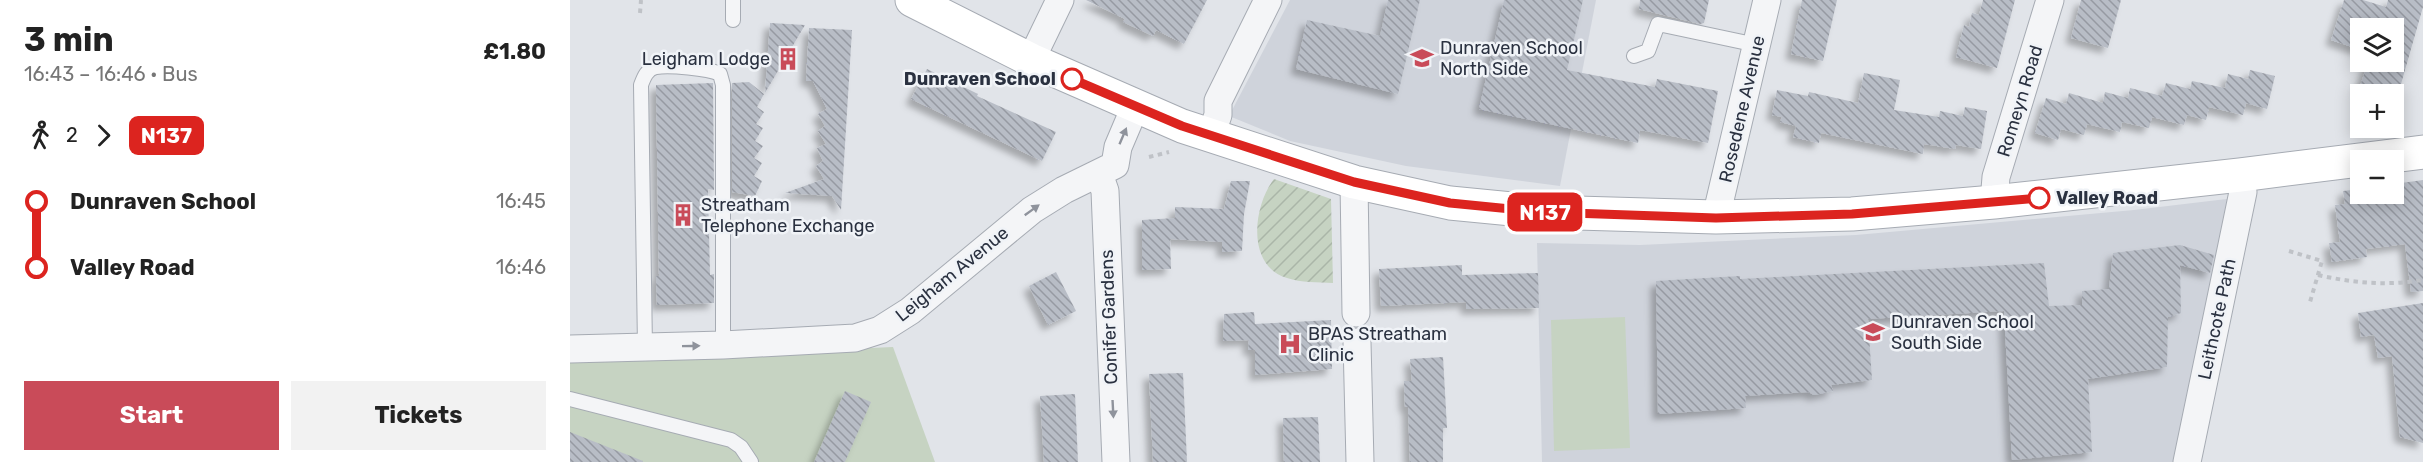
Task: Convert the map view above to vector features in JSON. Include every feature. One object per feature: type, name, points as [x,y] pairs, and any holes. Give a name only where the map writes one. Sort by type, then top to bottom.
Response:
[{"type":"street","points":[[1031,60],[1060,0]]},
{"type":"street","points":[[1211,135],[1218,115],[1218,101],[1268,0]]},
{"type":"street","name":"Rosedene Avenue","points":[[1716,218],[1767,0]]},
{"type":"street","name":"Romeyn Road","points":[[1994,202],[1996,177],[2050,0]]},
{"type":"street","points":[[916,1],[1031,60],[1135,107],[1211,135],[1354,182],[1450,203],[1542,212],[1716,218],[1852,214],[1994,202],[2423,152]]},
{"type":"street","points":[[1107,169],[1135,107]]},
{"type":"street","name":"Leigham Avenue","points":[[570,349],[723,345],[855,338],[880,330],[910,311],[1032,210],[1064,190],[1107,169]]},
{"type":"street","name":"Conifer Gardens","points":[[1107,169],[1105,191],[1116,462]]},
{"type":"street","name":"Leithcote Path","points":[[2187,462],[2243,192],[2240,175]]},
{"type":"street","points":[[1354,182],[1356,313]]},
{"type":"street","points":[[1357,342],[1360,462]]},
{"type":"lane","points":[[733,0],[733,20]]},
{"type":"lane","points":[[1634,56],[1648,51],[1658,24],[1757,45]]},
{"type":"lane","points":[[645,346],[641,85],[646,73],[655,67],[710,69],[720,74],[723,85],[723,345]]},
{"type":"lane","points":[[570,399],[730,440],[741,447],[751,462]]},
{"type":"path","points":[[640,0],[640,13]]},
{"type":"path","points":[[1149,158],[1159,155]]},
{"type":"path","points":[[2289,251],[2322,261],[2310,302]]},
{"type":"path","points":[[2318,276],[2357,283],[2398,284],[2423,280]]},
{"type":"shaded area","name":"Dunraven School North Side","points":[[1290,0],[1596,0],[1560,186],[1406,166],[1290,141],[1229,116]]},
{"type":"shaded area","name":"Dunraven School South Side","points":[[2235,198],[2178,462],[1542,462],[1537,243],[1640,245],[1856,235],[2134,210]]},
{"type":"green space","points":[[1274,179],[1331,199],[1333,283],[1292,280],[1274,271],[1265,261],[1259,249],[1258,219],[1261,204]]},
{"type":"green space","points":[[1625,317],[1630,448],[1554,451],[1551,320]]},
{"type":"green space","points":[[893,347],[935,462],[570,462],[570,361]]},
{"type":"building","points":[[1086,0],[1207,0],[1184,44],[1156,30],[1153,36],[1123,22],[1125,19]]},
{"type":"building","points":[[1388,0],[1420,0],[1398,94],[1296,69],[1307,20],[1380,36]]},
{"type":"building","points":[[1504,0],[1583,0],[1567,70],[1655,87],[1657,79],[1718,91],[1708,143],[1640,130],[1638,143],[1479,109]]},
{"type":"building","points":[[1640,0],[1709,0],[1704,23],[1700,24],[1639,9]]},
{"type":"building","points":[[1802,0],[1837,0],[1823,61],[1791,54]]},
{"type":"building","points":[[1983,0],[2015,0],[1997,68],[1956,57],[1964,25],[1969,27],[1972,13],[1979,15]]},
{"type":"building","points":[[2081,0],[2121,0],[2108,48],[2071,38]]},
{"type":"building","points":[[2344,0],[2363,0],[2386,7],[2388,0],[2423,0],[2401,84],[2361,84],[2365,72],[2404,72],[2404,18],[2350,18],[2350,46],[2331,40]]},
{"type":"building","points":[[770,23],[805,25],[765,93]]},
{"type":"building","points":[[809,28],[852,30],[841,210],[832,196],[785,193],[824,179],[816,166],[823,161],[817,148],[826,144],[818,131],[825,126],[818,114],[827,109],[813,81],[806,81]]},
{"type":"building","points":[[927,69],[978,94],[977,96],[1056,132],[1042,161],[911,99]]},
{"type":"building","points":[[2250,70],[2275,76],[2267,109],[2246,103],[2243,115],[2209,107],[2206,120],[2187,115],[2184,125],[2152,117],[2149,128],[2122,122],[2120,132],[2087,124],[2084,135],[2061,129],[2058,140],[2035,133],[2046,98],[2066,104],[2069,93],[2103,103],[2105,92],[2128,98],[2130,88],[2162,96],[2166,83],[2190,89],[2192,81],[2225,88],[2228,74],[2248,79]]},
{"type":"building","points":[[1864,73],[1900,80],[1894,110],[1939,117],[1940,111],[1963,116],[1965,107],[1987,111],[1981,149],[1956,145],[1955,149],[1924,144],[1923,154],[1821,133],[1819,143],[1793,137],[1796,126],[1780,122],[1782,117],[1772,115],[1777,90],[1808,96],[1809,92],[1858,103]]},
{"type":"building","points":[[749,82],[764,94],[757,107],[764,112],[756,124],[763,128],[755,141],[763,146],[754,158],[762,163],[754,176],[762,181],[755,196],[732,192],[732,83]]},
{"type":"building","name":"Streatham Telephone Exchange","points":[[713,83],[714,190],[708,189],[710,275],[714,274],[714,303],[657,305],[656,276],[659,276],[656,85]]},
{"type":"building","points":[[2423,180],[2423,291],[2411,292],[2405,244],[2366,249],[2367,257],[2332,262],[2329,243],[2340,242],[2335,205],[2345,204],[2343,191],[2350,190],[2350,204],[2404,204],[2404,183]]},
{"type":"building","points":[[1231,181],[1250,181],[1244,214],[1242,251],[1222,252],[1222,242],[1170,239],[1171,269],[1142,270],[1142,220],[1175,218],[1175,207],[1224,209]]},
{"type":"building","points":[[2180,245],[2214,255],[2210,273],[2180,265],[2181,313],[2168,317],[2167,367],[2088,379],[2092,452],[2012,460],[2004,311],[1868,319],[1872,380],[1831,385],[1833,391],[1814,395],[1808,392],[1745,396],[1746,408],[1658,414],[1656,281],[1740,276],[1740,279],[2044,263],[2049,306],[2082,305],[2082,291],[2109,289],[2113,253]]},
{"type":"building","points":[[1462,265],[1462,275],[1538,273],[1539,308],[1466,309],[1466,302],[1381,306],[1379,269]]},
{"type":"building","points":[[1056,272],[1076,311],[1048,325],[1029,286]]},
{"type":"building","points":[[2423,303],[2423,443],[2400,437],[2392,356],[2378,358],[2374,335],[2361,337],[2358,313]]},
{"type":"building","name":"BPAS Streatham Clinic","points":[[1254,312],[1255,324],[1331,320],[1332,369],[1255,375],[1255,350],[1248,350],[1249,340],[1223,341],[1224,314]]},
{"type":"building","points":[[1443,357],[1447,428],[1443,428],[1443,462],[1410,462],[1408,407],[1405,407],[1404,381],[1412,381],[1410,359]]},
{"type":"building","points":[[1183,373],[1187,462],[1153,462],[1149,374]]},
{"type":"building","points":[[845,391],[871,402],[845,462],[814,462]]},
{"type":"building","points":[[1075,394],[1078,462],[1044,462],[1040,396]]},
{"type":"building","points":[[1318,417],[1320,462],[1284,462],[1283,418]]},
{"type":"building","points":[[570,432],[643,461],[643,462],[570,462]]},
{"type":"bus line","name":"N137","points":[[1072,79],[1182,126],[1279,158],[1354,182],[1450,203],[1542,212],[1716,218],[1852,214],[2039,198]]},
{"type":"place","name":"Dunraven School North Side","points":[[1422,58]]},
{"type":"place","name":"Leigham Lodge","points":[[788,59]]},
{"type":"place","name":"Dunraven School","points":[[1072,79]]},
{"type":"place","name":"Valley Road","points":[[2039,198]]},
{"type":"place","name":"Streatham Telephone Exchange","points":[[683,215]]},
{"type":"place","name":"Dunraven School South Side","points":[[1873,332]]},
{"type":"place","name":"BPAS Streatham Clinic","points":[[1290,344]]}]
